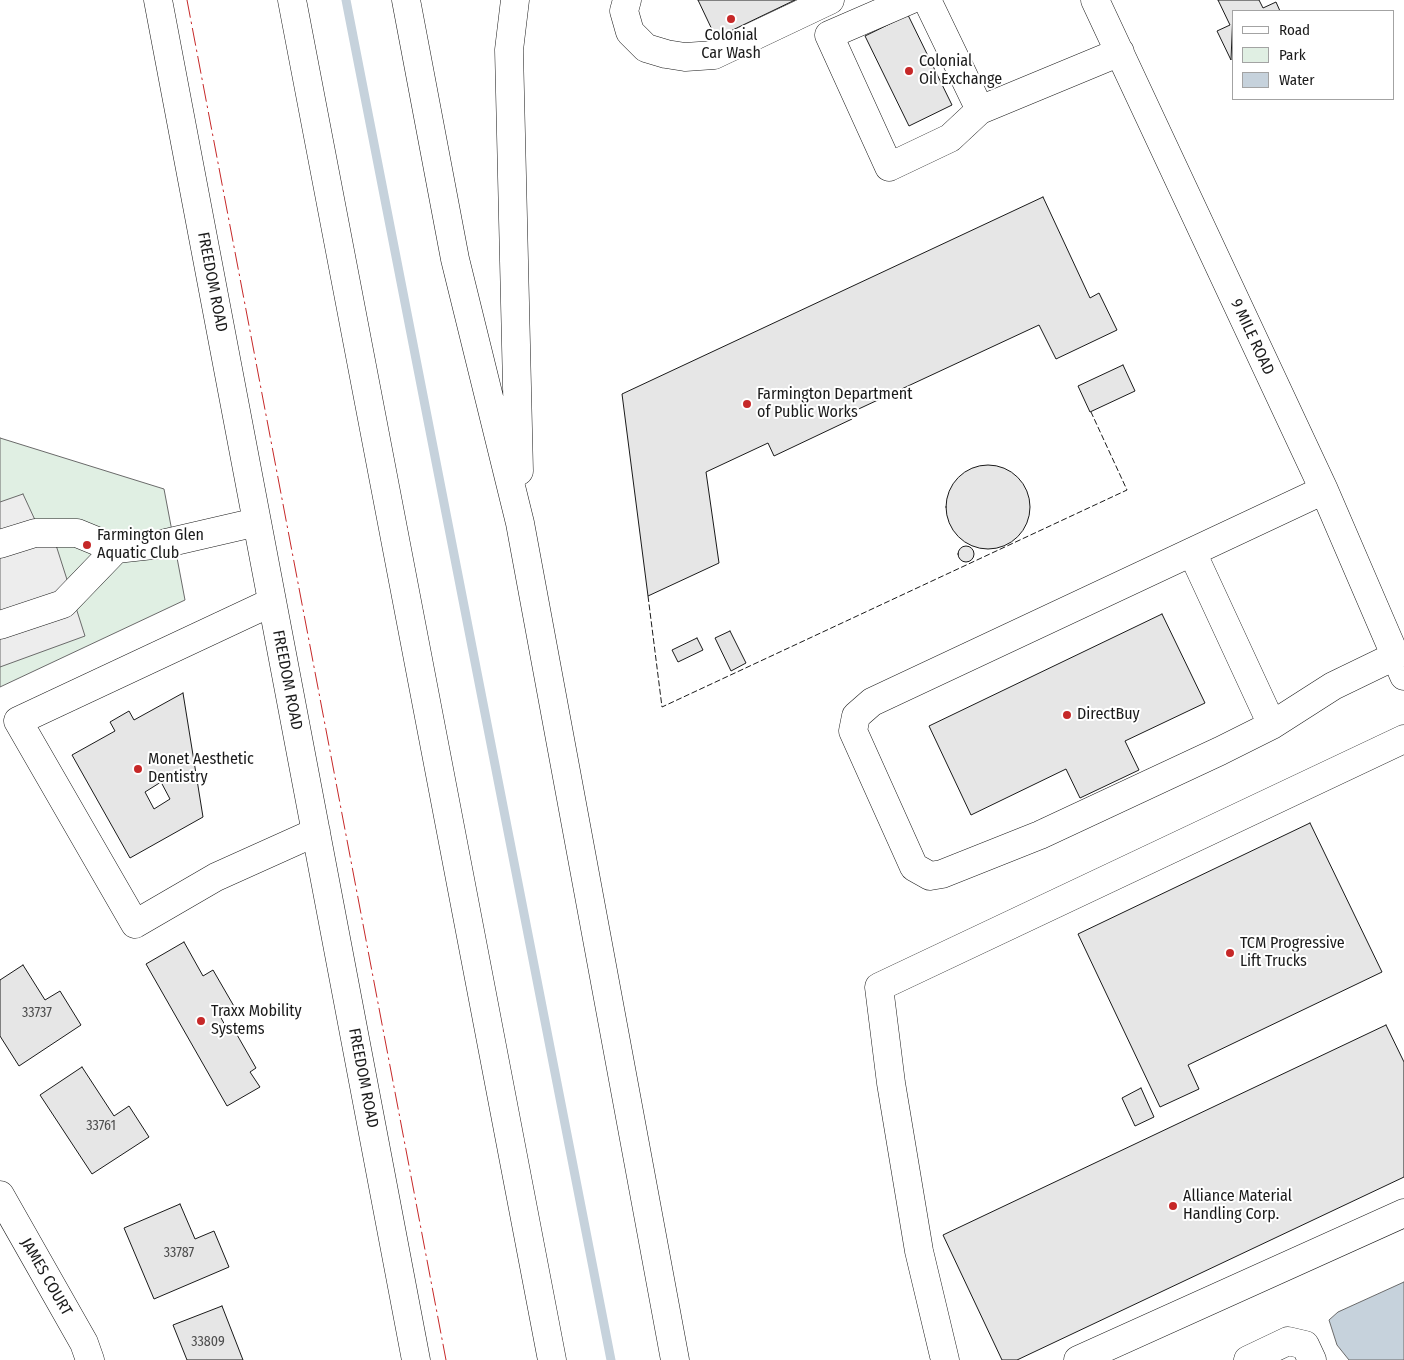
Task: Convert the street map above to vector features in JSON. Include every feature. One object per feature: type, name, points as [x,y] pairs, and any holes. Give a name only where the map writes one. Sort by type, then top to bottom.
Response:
[{"type":"main road","name":"FREEDOM ROAD","points":[[158,0],[416,1360]]},
{"type":"main road","points":[[292,0],[552,1360]]},
{"type":"main road","points":[[406,0],[455,259],[520,523],[675,1360]]},
{"type":"main road","points":[[515,0],[510,50],[520,523]]},
{"type":"main road","points":[[627,0],[624,11],[630,32],[646,48],[685,57],[714,54],[830,0]]},
{"type":"main road","points":[[910,0],[829,35],[889,168],[950,138],[980,110],[1120,52]]},
{"type":"main road","points":[[927,0],[980,110]]},
{"type":"main road","name":"9 MILE ROAD","points":[[1095,0],[1324,490],[1399,666]]},
{"type":"main road","points":[[1324,490],[872,702],[856,716],[853,731],[914,867],[930,876],[951,871],[1040,835],[1220,751],[1272,725],[1333,686],[1399,666]]},
{"type":"main road","points":[[0,544],[35,533],[77,533],[116,548],[162,544],[258,522]]},
{"type":"main road","points":[[0,625],[63,604],[116,548]]},
{"type":"main road","points":[[1192,552],[1272,725]]},
{"type":"main road","points":[[272,602],[18,721],[135,924],[216,877],[316,832]]},
{"type":"main road","points":[[945,1360],[919,1251],[891,1083],[879,986],[1404,739]]},
{"type":"main road","name":"JAMES COURT","points":[[0,1195],[84,1343],[90,1360]]},
{"type":"main road","points":[[1078,1360],[1404,1213]]},
{"type":"main road","points":[[1248,1360],[1288,1341],[1306,1345],[1312,1360]]},
{"type":"green space","name":"Farmington Glen Aquatic Club","points":[[0,438],[164,489],[185,600],[0,687]]},
{"type":"shaded area","points":[[23,494],[35,520],[48,520],[85,636],[0,667],[0,502]]},
{"type":"water","points":[[1404,1282],[1404,1360],[1349,1360],[1337,1345],[1329,1320],[1338,1312]]},
{"type":"building","name":"Colonial Car Wash","points":[[698,0],[795,0],[716,38]]},
{"type":"building","points":[[1218,0],[1259,0],[1263,8],[1276,2],[1280,10],[1232,10],[1231,60],[1217,31],[1230,25]]},
{"type":"building","name":"Colonial Oil Exchange","points":[[908,15],[952,105],[909,126],[865,36]]},
{"type":"building","name":"Farmington Department of Public Works","points":[[1043,197],[1090,298],[1099,293],[1117,330],[1056,359],[1039,325],[850,413],[852,419],[774,456],[768,443],[706,472],[719,563],[648,596],[622,394]]},
{"type":"building","points":[[1123,365],[1135,391],[1090,412],[1078,386]]},
{"type":"building","points":[[988,465],[1011,472],[1023,484],[1030,507],[1023,530],[1011,542],[988,549],[965,542],[953,530],[946,507],[953,484],[965,472]]},
{"type":"building","points":[[966,546],[974,554],[966,562],[958,554]]},
{"type":"building","name":"DirectBuy","points":[[1162,614],[1205,703],[1125,741],[1139,770],[1080,798],[1066,769],[971,815],[929,726]]},
{"type":"building","points":[[730,631],[746,663],[731,671],[715,638]]},
{"type":"building","points":[[697,638],[703,650],[678,662],[672,650]]},
{"type":"building","name":"Monet Aesthetic Dentistry","points":[[183,693],[203,817],[130,858],[72,755],[115,731],[110,722],[129,711],[134,720]],"holes":[[[161,782],[170,799],[154,809],[145,792]]]},
{"type":"building","name":"TCM Progressive Lift Trucks","points":[[1310,823],[1382,972],[1188,1065],[1199,1089],[1160,1107],[1078,934]]},
{"type":"building","name":"Traxx Mobility Systems","points":[[184,942],[203,976],[213,970],[235,1008],[220,1016],[227,1029],[232,1026],[256,1068],[250,1072],[260,1087],[227,1106],[146,964]]},
{"type":"building","points":[[23,965],[45,1000],[60,991],[81,1025],[19,1066],[0,1036],[0,980]]},
{"type":"building","name":"Alliance Material Handling Corp.","points":[[1386,1025],[1404,1062],[1404,1177],[1017,1360],[1002,1360],[943,1235]]},
{"type":"building","points":[[82,1067],[114,1116],[129,1106],[149,1137],[92,1174],[40,1095]]},
{"type":"building","points":[[1141,1088],[1154,1117],[1135,1126],[1122,1098]]},
{"type":"building","points":[[180,1204],[195,1239],[214,1231],[229,1267],[154,1299],[124,1228]]},
{"type":"building","points":[[222,1306],[243,1360],[187,1360],[173,1325]]},
{"type":"waterway","points":[[346,0],[611,1360]]},
{"type":"fence","points":[[648,596],[662,707],[1127,490],[1091,412]]},
{"type":"power","points":[[187,0],[446,1360]]},
{"type":"place","name":"Colonial Car Wash","points":[[731,19]]},
{"type":"place","name":"Colonial Oil Exchange","points":[[909,71]]},
{"type":"place","name":"Farmington Department of Public Works","points":[[747,404]]},
{"type":"place","name":"Farmington Glen Aquatic Club","points":[[87,545]]},
{"type":"place","name":"DirectBuy","points":[[1067,715]]},
{"type":"place","name":"Monet Aesthetic Dentistry","points":[[138,769]]},
{"type":"place","name":"TCM Progressive Lift Trucks","points":[[1230,953]]},
{"type":"place","name":"Traxx Mobility Systems","points":[[201,1021]]},
{"type":"place","name":"Alliance Material Handling Corp.","points":[[1173,1206]]}]
